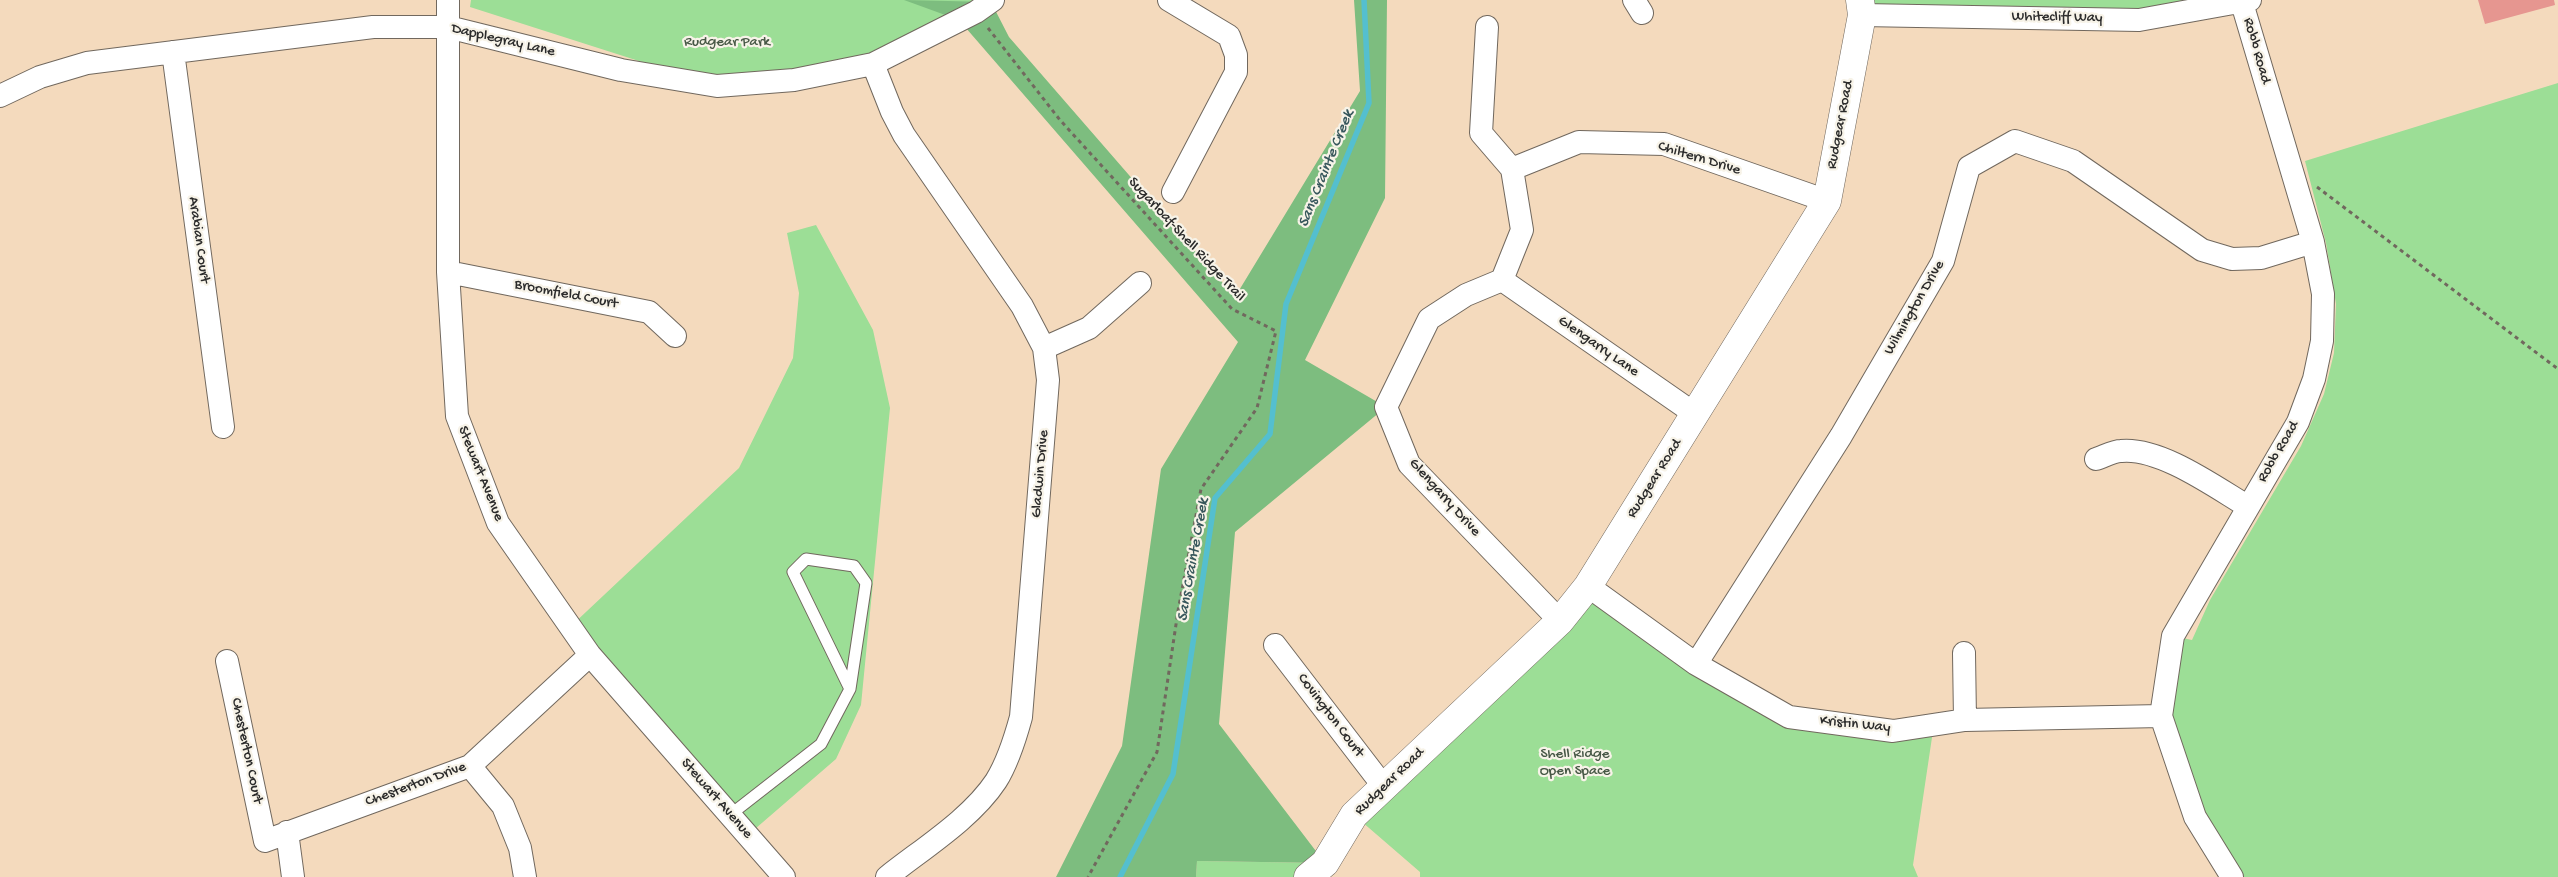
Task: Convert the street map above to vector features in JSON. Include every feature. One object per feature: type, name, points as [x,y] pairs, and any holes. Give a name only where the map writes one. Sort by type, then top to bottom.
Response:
[{"type":"street","name":"Stewart Avenue","points":[[448,0],[448,272],[457,416],[498,523],[590,655],[784,877]]},
{"type":"street","points":[[1169,0],[1194,6],[1230,36],[1236,55],[1236,72],[1173,192]]},
{"type":"street","name":"Whitecliff Way","points":[[1861,7],[2139,20],[2246,1]]},
{"type":"street","name":"Robb Road","points":[[2232,877],[2194,817],[2162,716],[2173,636],[2247,506],[2298,422],[2314,379],[2322,341],[2323,294],[2313,242],[2293,178],[2246,1]]},
{"type":"street","name":"Dapplegray Lane","points":[[0,96],[40,77],[87,63],[373,26],[448,27],[621,70],[717,86],[794,80],[873,64],[984,6]]},
{"type":"street","name":"Rudgear Road","points":[[1308,877],[1325,863],[1354,815],[1560,621],[1588,586],[1827,201],[1861,7]]},
{"type":"street","points":[[1487,27],[1481,133],[1512,168],[1522,230],[1502,280]]},
{"type":"street","name":"Arabian Court","points":[[173,52],[224,427]]},
{"type":"street","name":"Gladwin Drive","points":[[873,64],[892,112],[904,134],[1022,306],[1044,348],[1048,380],[1021,717],[1014,742],[996,780],[985,796],[969,812],[887,877]]},
{"type":"street","name":"Wilmington Drive","points":[[1696,664],[1840,436],[1943,261],[1969,167],[2015,141],[2073,161],[2202,250],[2232,259],[2261,258],[2313,242]]},
{"type":"street","name":"Chiltern Drive","points":[[1512,168],[1579,142],[1664,144],[1827,201]]},
{"type":"street","name":"Broomfield Court","points":[[448,272],[649,312],[676,336]]},
{"type":"street","name":"Glengarry Lane","points":[[1502,280],[1695,414]]},
{"type":"street","name":"Glengarry Drive","points":[[1502,280],[1466,295],[1429,319],[1386,407],[1409,464],[1560,621]]},
{"type":"street","points":[[1044,348],[1089,328],[1140,283]]},
{"type":"street","points":[[2096,459],[2121,451],[2155,456],[2192,473],[2247,506]]},
{"type":"street","name":"Kristin Way","points":[[1588,586],[1696,664],[1789,717],[1894,731],[1965,720],[2162,716]]},
{"type":"street","name":"Covington Court","points":[[1275,645],[1384,787]]},
{"type":"street","points":[[1964,653],[1965,720]]},
{"type":"street","name":"Chesterton Drive","points":[[265,841],[470,766],[590,655]]},
{"type":"street","name":"Chesterton Court","points":[[227,660],[265,841]]},
{"type":"street","points":[[470,766],[503,806],[520,848],[525,877]]},
{"type":"street","points":[[287,832],[293,877]]},
{"type":"lane","points":[[730,815],[821,744],[850,689],[866,583],[854,566],[806,559],[793,572],[850,689]]},
{"type":"path","name":"Sugarloaf-Shell Ridge Trail","points":[[984,6],[1060,120],[1232,309],[1276,331],[1257,408],[1201,490],[1178,611],[1157,752],[1088,877]]},
{"type":"path","points":[[2293,178],[2322,189],[2558,369]]},
{"type":"green space","name":"Rudgear Park","points":[[471,0],[990,0],[873,64],[717,86],[470,7]]},
{"type":"green space","points":[[904,0],[991,2],[1009,37],[1235,297],[1360,91],[1354,0],[1387,0],[1385,198],[1305,360],[1386,407],[1235,532],[1219,724],[1325,863],[1197,861],[1196,877],[1056,877],[1122,746],[1161,469],[1238,342],[959,20]]},
{"type":"green space","points":[[1860,0],[2250,0],[2139,20],[1862,15]]},
{"type":"green space","points":[[2558,83],[2558,877],[2232,877],[2161,716],[2173,636],[2192,640],[2210,600],[2301,446],[2324,394],[2334,353],[2336,304],[2326,243],[2305,161]]},
{"type":"green space","points":[[816,225],[873,330],[890,408],[861,705],[836,759],[748,835],[570,627],[739,468],[793,358],[799,293],[787,233]]},
{"type":"green space","name":"Shell Ridge Open Space","points":[[1588,586],[1789,717],[1934,724],[1913,865],[1918,877],[1420,877],[1420,872],[1354,815]]},
{"type":"green space","points":[[1197,861],[1325,863],[1308,877],[1196,877]]},
{"type":"building","points":[[2478,0],[2554,0],[2555,5],[2485,24]]},
{"type":"waterway","name":"Sans Crainte Creek","points":[[1120,877],[1173,774],[1215,498],[1270,434],[1286,304],[1369,103],[1364,0]]}]
